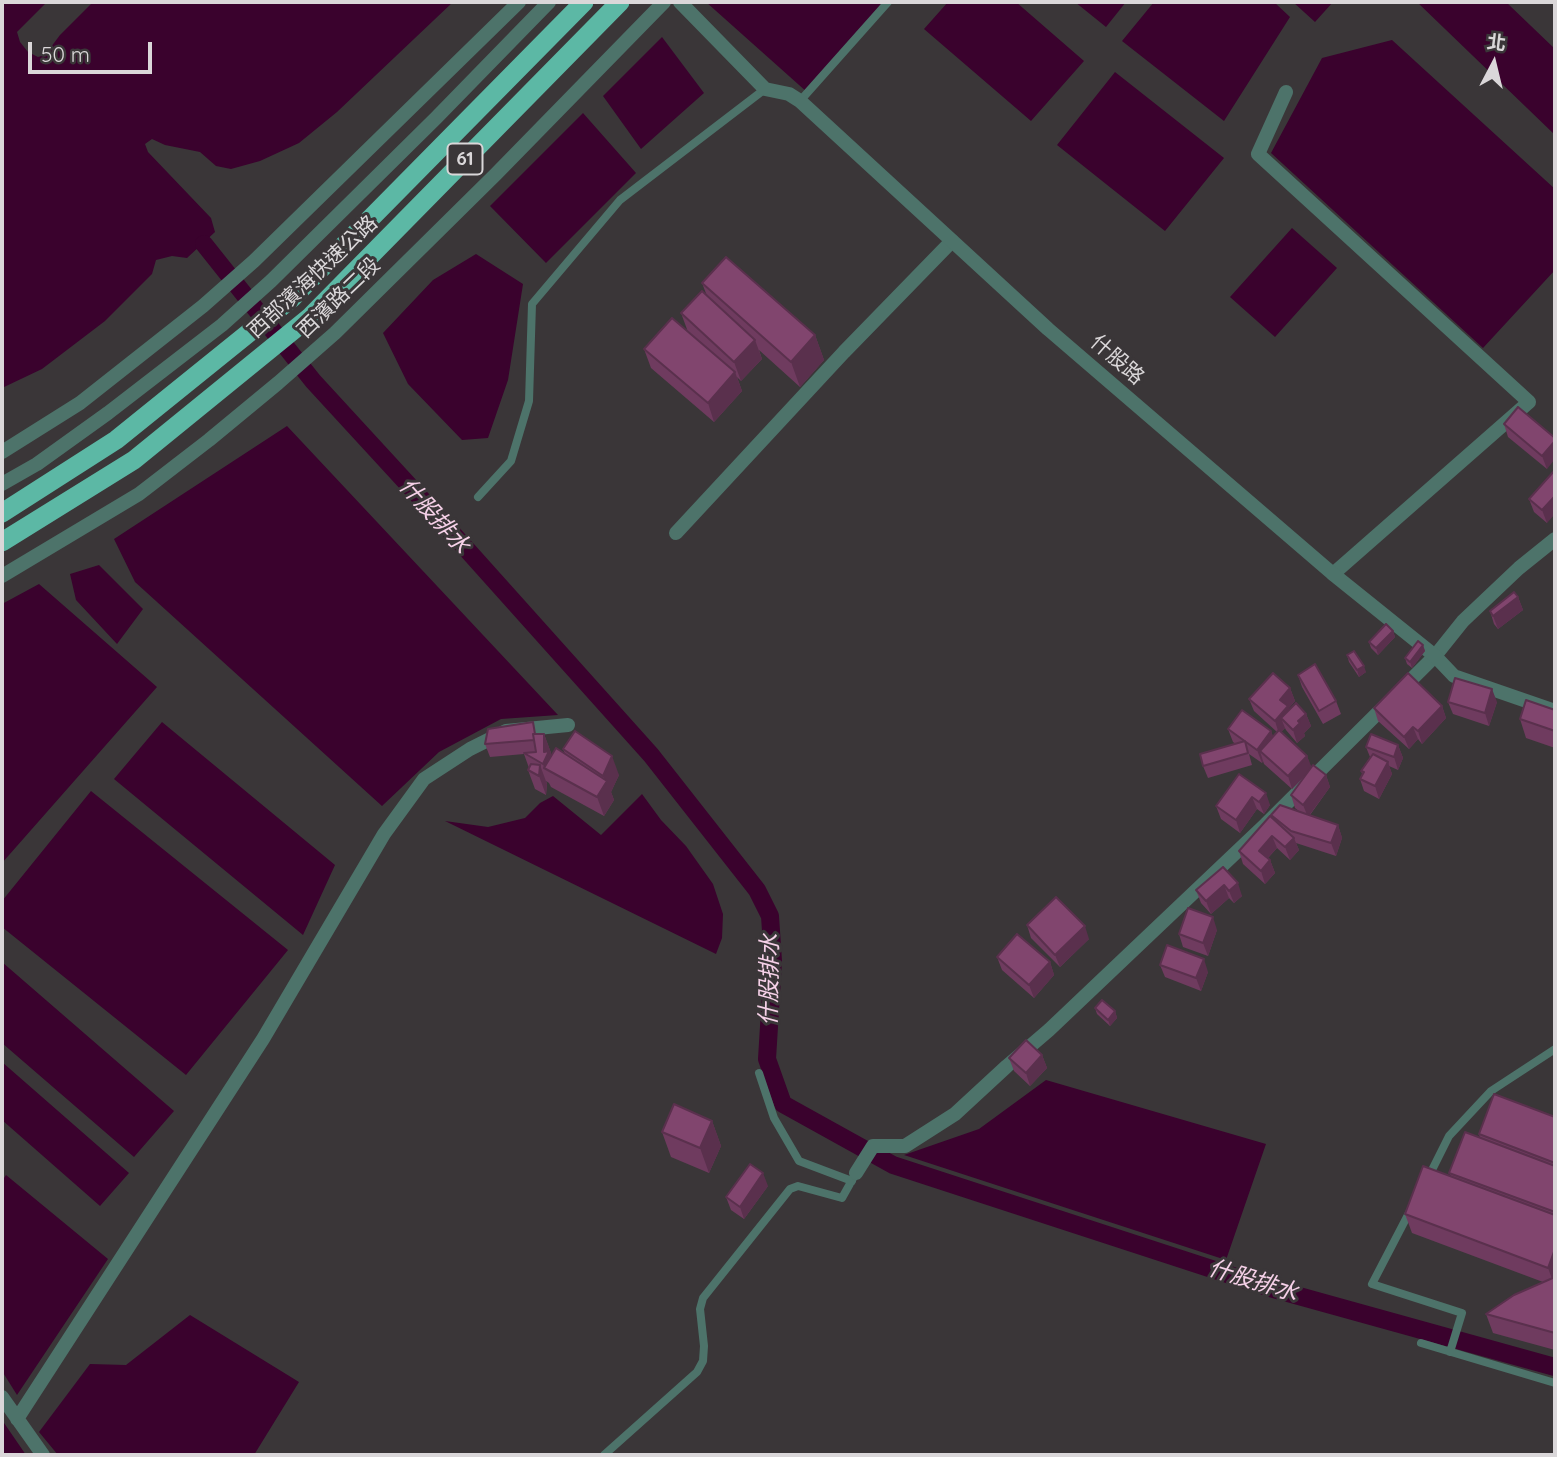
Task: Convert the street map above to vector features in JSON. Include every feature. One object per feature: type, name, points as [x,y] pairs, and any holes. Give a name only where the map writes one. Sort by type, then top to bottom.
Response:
[{"type":"highway","name":"西部濱海快速公路","points":[[2,513],[116,440],[292,298],[584,2]]},
{"type":"highway","name":"西部濱海快速公路","points":[[2,542],[134,460],[311,316],[620,2]]},
{"type":"street","points":[[2,452],[80,403],[203,306],[254,261],[519,2]]},
{"type":"street","points":[[2,484],[37,464],[108,413],[222,325],[271,281],[549,2]]},
{"type":"street","name":"西濱路二段","points":[[2,576],[139,494],[278,383],[334,333],[496,174],[664,2]]},
{"type":"street","name":"什股路","points":[[680,2],[765,89],[789,94],[800,101],[1048,328],[1333,575],[1435,656],[1454,676],[1555,711]]},
{"type":"street","points":[[1286,92],[1258,154],[1529,402],[1333,575]]},
{"type":"street","points":[[676,533],[844,352],[952,241]]},
{"type":"street","points":[[854,1177],[873,1146],[905,1146],[956,1114],[1049,1030],[1256,833],[1435,656],[1463,621],[1519,568],[1555,539]]},
{"type":"street","points":[[17,1419],[263,1039],[384,834],[424,779],[470,749],[506,731],[568,725]]},
{"type":"street","points":[[2,1397],[43,1455]]},
{"type":"lane","points":[[800,101],[888,2]]},
{"type":"lane","points":[[478,497],[511,461],[528,401],[532,304],[620,200],[765,89]]},
{"type":"lane","points":[[1423,1185],[1449,1136],[1491,1091],[1555,1049]]},
{"type":"lane","points":[[604,1455],[697,1372],[703,1361],[700,1309],[702,1298],[790,1189],[798,1186],[842,1198],[854,1177],[799,1161],[774,1118],[759,1073]]},
{"type":"lane","points":[[1417,1198],[1372,1284],[1462,1312],[1450,1352]]},
{"type":"lane","points":[[1421,1343],[1555,1383]]},
{"type":"shaded area","points":[[2,2],[47,2],[17,32],[20,42],[28,52],[38,57],[45,55],[60,35],[93,2],[453,2],[337,112],[299,143],[260,161],[231,169],[216,166],[200,152],[165,145],[152,139],[145,144],[148,152],[211,218],[215,232],[187,258],[172,256],[156,260],[152,274],[105,321],[42,369],[2,388]]},
{"type":"shaded area","points":[[706,2],[892,2],[808,93]]},
{"type":"shaded area","points":[[948,2],[1016,2],[1084,61],[1031,121],[924,29]]},
{"type":"shaded area","points":[[1075,2],[1126,2],[1106,27]]},
{"type":"shaded area","points":[[1154,2],[1274,2],[1290,17],[1224,121],[1122,41]]},
{"type":"shaded area","points":[[1293,2],[1333,2],[1315,22]]},
{"type":"shaded area","points":[[1417,2],[1506,2],[1555,49],[1555,135]]},
{"type":"shaded area","points":[[662,37],[704,93],[641,149],[603,96]]},
{"type":"shaded area","points":[[1392,40],[1555,189],[1555,270],[1483,348],[1271,153],[1322,58]]},
{"type":"shaded area","points":[[1115,72],[1224,158],[1165,231],[1057,145]]},
{"type":"shaded area","points":[[583,113],[636,173],[546,263],[490,206]]},
{"type":"shaded area","points":[[1292,228],[1337,268],[1275,337],[1230,297]]},
{"type":"shaded area","points":[[476,254],[523,284],[508,380],[488,438],[462,440],[408,384],[383,333],[433,280]]},
{"type":"shaded area","points":[[287,426],[558,715],[501,719],[439,752],[382,806],[135,582],[114,539]]},
{"type":"shaded area","points":[[99,565],[143,609],[117,644],[76,600],[70,574]]},
{"type":"shaded area","points":[[39,584],[157,687],[2,863],[2,604]]},
{"type":"shaded area","points":[[162,722],[335,865],[303,935],[114,779]]},
{"type":"shaded area","points":[[91,791],[288,950],[186,1075],[2,927],[2,901]]},
{"type":"shaded area","points":[[642,794],[661,820],[686,846],[713,884],[723,914],[722,938],[716,954],[445,821],[488,827],[525,818],[540,803],[553,796],[601,835]]},
{"type":"shaded area","points":[[2,962],[174,1111],[134,1157],[2,1043]]},
{"type":"shaded area","points":[[2,1062],[129,1173],[100,1206],[2,1120]]},
{"type":"shaded area","points":[[1046,1080],[1266,1144],[1226,1260],[904,1155],[979,1129]]},
{"type":"shaded area","points":[[6,1175],[108,1259],[17,1395],[2,1371],[2,1181]]},
{"type":"shaded area","points":[[190,1315],[299,1382],[254,1455],[58,1455],[39,1432],[90,1364],[126,1365]]},
{"type":"shaded area","points":[[2,1420],[26,1455],[2,1455]]},
{"type":"building","points":[[726,257],[815,335],[791,362],[702,283]]},
{"type":"building","points":[[702,291],[755,340],[734,362],[681,313]]},
{"type":"building","points":[[672,318],[735,372],[708,403],[644,349]]},
{"type":"building","points":[[1518,407],[1555,438],[1542,456],[1504,424]]},
{"type":"building","points":[[1555,470],[1555,496],[1542,510],[1529,499]]},
{"type":"building","points":[[1514,592],[1518,597],[1493,616],[1490,611]]},
{"type":"building","points":[[1386,624],[1393,631],[1376,648],[1369,642]]},
{"type":"building","points":[[1418,641],[1423,645],[1410,662],[1405,658]]},
{"type":"building","points":[[1354,651],[1364,666],[1357,670],[1347,655]]},
{"type":"building","points":[[1315,664],[1336,701],[1319,711],[1298,675]]},
{"type":"building","points":[[1273,673],[1290,688],[1280,700],[1288,706],[1275,721],[1249,699]]},
{"type":"building","points":[[1408,673],[1442,706],[1418,731],[1413,727],[1404,737],[1374,708]]},
{"type":"building","points":[[1455,678],[1492,689],[1485,713],[1448,702]]},
{"type":"building","points":[[1526,700],[1555,710],[1555,731],[1520,719]]},
{"type":"building","points":[[1296,703],[1306,714],[1293,730],[1281,718]]},
{"type":"building","points":[[1242,710],[1271,731],[1257,750],[1228,729]]},
{"type":"building","points":[[533,722],[534,740],[485,744],[488,729]]},
{"type":"building","points":[[1279,730],[1307,756],[1288,776],[1260,751]]},
{"type":"building","points":[[575,731],[612,756],[603,776],[563,749]]},
{"type":"building","points":[[533,734],[544,734],[544,752],[549,751],[543,764],[524,753],[536,752]]},
{"type":"building","points":[[1371,734],[1398,745],[1394,757],[1366,747]]},
{"type":"building","points":[[1245,741],[1248,753],[1203,766],[1200,754]]},
{"type":"building","points":[[556,748],[607,781],[597,797],[544,768]]},
{"type":"building","points":[[1373,754],[1388,762],[1375,786],[1360,779],[1364,772],[1361,771]]},
{"type":"building","points":[[531,764],[540,765],[539,776],[528,770]]},
{"type":"building","points":[[1313,765],[1326,775],[1303,805],[1291,795]]},
{"type":"building","points":[[1239,774],[1266,793],[1259,802],[1252,797],[1236,820],[1216,806]]},
{"type":"building","points":[[1280,805],[1338,825],[1331,843],[1291,831],[1271,815]]},
{"type":"building","points":[[1270,816],[1294,838],[1285,847],[1272,836],[1259,851],[1270,860],[1261,871],[1239,851]]},
{"type":"building","points":[[1223,867],[1238,883],[1229,891],[1224,885],[1206,901],[1196,890]]},
{"type":"building","points":[[1056,897],[1085,926],[1055,955],[1027,925]]},
{"type":"building","points":[[1188,908],[1213,917],[1203,943],[1179,934]]},
{"type":"building","points":[[1017,934],[1050,962],[1029,985],[997,957]]},
{"type":"building","points":[[1167,945],[1204,959],[1196,978],[1160,965]]},
{"type":"building","points":[[1102,1000],[1115,1011],[1108,1020],[1095,1008]]},
{"type":"building","points":[[1026,1040],[1042,1055],[1026,1073],[1009,1058]]},
{"type":"building","points":[[1494,1094],[1555,1117],[1555,1163],[1479,1134]]},
{"type":"building","points":[[674,1104],[712,1121],[700,1148],[662,1132]]},
{"type":"building","points":[[1465,1132],[1555,1166],[1555,1212],[1449,1173]]},
{"type":"building","points":[[750,1164],[763,1173],[740,1207],[726,1197]]},
{"type":"building","points":[[1423,1166],[1555,1215],[1555,1249],[1548,1268],[1405,1214]]},
{"type":"building","points":[[1555,1277],[1555,1333],[1486,1314],[1514,1295]]},
{"type":"waterway","name":"什股排水","points":[[204,244],[313,381],[651,755],[757,890],[770,916],[773,961],[767,1059],[783,1104],[893,1165],[1270,1288],[1555,1367]]}]
